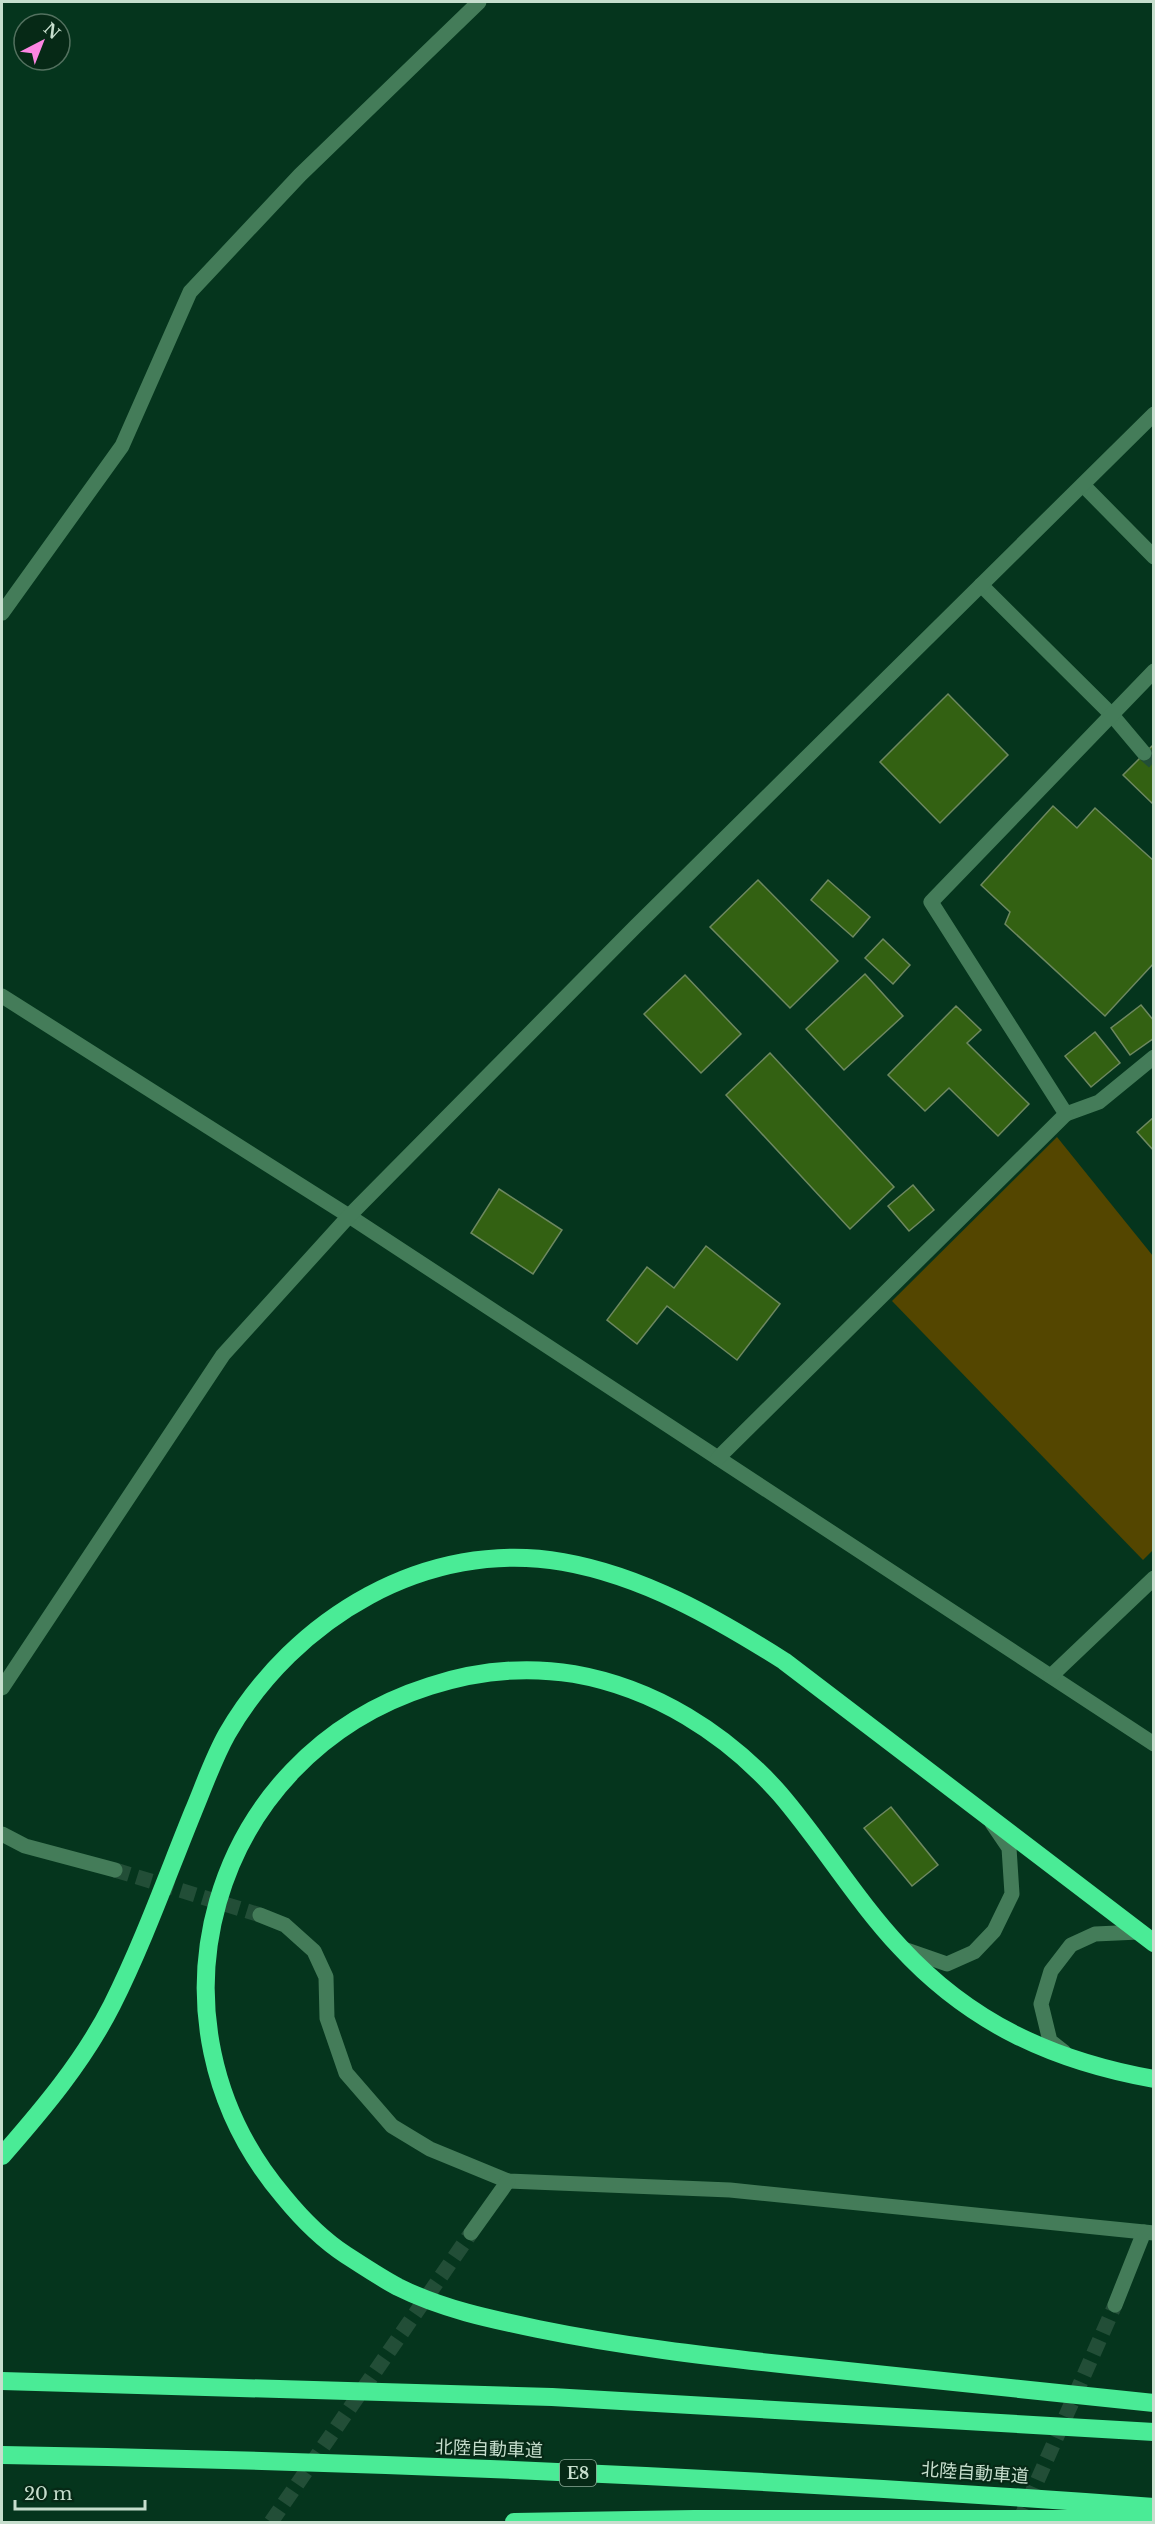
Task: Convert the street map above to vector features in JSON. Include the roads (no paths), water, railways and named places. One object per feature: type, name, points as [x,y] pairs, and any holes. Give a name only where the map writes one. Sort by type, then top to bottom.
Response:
[{"type":"highway","points":[[2,2156],[45,2108],[87,2049],[112,2005],[218,1753],[259,1686],[305,1640],[351,1604],[396,1581],[450,1565],[494,1557],[561,1561],[605,1572],[657,1591],[728,1626],[784,1661],[1146,1937]]},
{"type":"highway","points":[[1154,2079],[1110,2072],[1010,2035],[946,1990],[900,1947],[779,1793],[734,1749],[684,1714],[630,1688],[572,1674],[519,1669],[461,1676],[400,1695],[352,1721],[311,1752],[267,1799],[234,1855],[211,1921],[206,1971],[208,2029],[222,2090],[237,2130],[265,2175],[301,2217],[341,2252],[399,2288],[470,2315],[578,2337],[710,2356],[1154,2403]]},
{"type":"highway","points":[[2,2381],[552,2397],[1154,2432]]},
{"type":"highway","name":"北陸自動車道","points":[[2,2455],[537,2471],[933,2491],[1154,2507]]},
{"type":"highway","points":[[514,2523],[694,2519],[1154,2518]]},
{"type":"street","points":[[2,613],[122,446],[190,292],[300,175],[479,2]]},
{"type":"street","points":[[2,1688],[223,1355],[349,1216],[644,918],[1154,414]]},
{"type":"street","points":[[1083,485],[1154,557]]},
{"type":"street","points":[[981,585],[1112,715],[1144,753]]},
{"type":"street","points":[[1065,1114],[931,902],[1154,671]]},
{"type":"street","points":[[2,996],[349,1216],[1154,1744]]},
{"type":"street","points":[[718,1458],[1065,1114],[1099,1102],[1154,1057]]},
{"type":"street","points":[[1051,1676],[1154,1578]]},
{"type":"street","points":[[900,1947],[946,1964],[974,1952],[994,1930],[1012,1894],[1009,1848],[986,1816]]},
{"type":"street","points":[[2,1834],[25,1846],[115,1870]]},
{"type":"street","points":[[260,1915],[285,1925],[314,1951],[326,1977],[327,2018],[346,2073],[392,2127],[430,2149],[508,2181],[730,2190],[1149,2233],[1115,2305]]},
{"type":"street","points":[[1076,2061],[1050,2041],[1041,2004],[1051,1971],[1071,1945],[1095,1934],[1146,1937]]},
{"type":"street","points":[[471,2233],[508,2181]]},
{"type":"tunnel","points":[[1144,753],[1154,762]]},
{"type":"tunnel","points":[[115,1870],[260,1915]]},
{"type":"tunnel","points":[[271,2522],[471,2233]]},
{"type":"tunnel","points":[[1019,2522],[1115,2305]]}]
